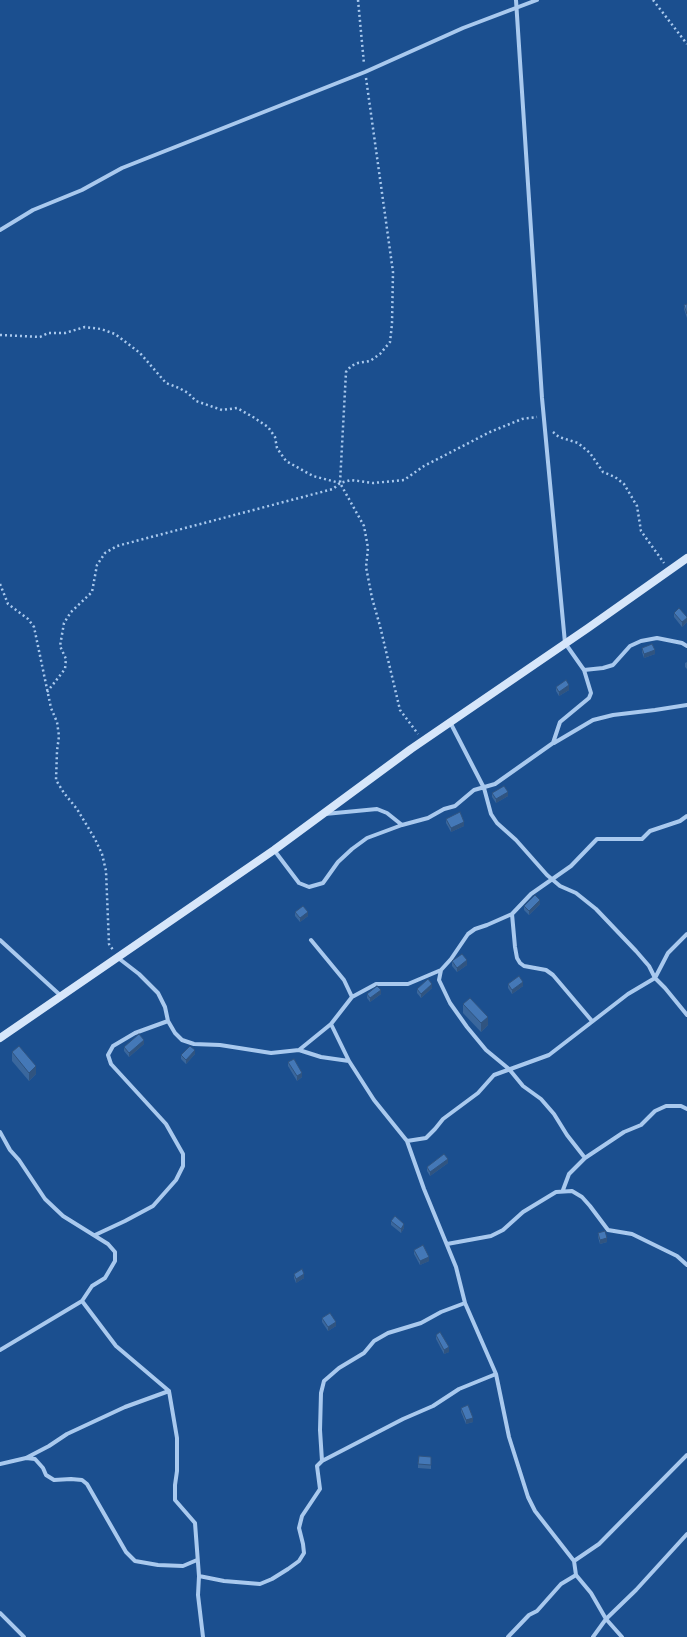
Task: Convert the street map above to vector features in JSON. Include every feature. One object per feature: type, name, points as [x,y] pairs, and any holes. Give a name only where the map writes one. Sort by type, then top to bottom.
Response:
[{"type":"main road","points":[[0,1038],[60,995],[274,850],[321,814],[423,741],[687,558]]},
{"type":"street","points":[[516,0],[545,421],[565,643],[584,670],[591,693],[589,698],[560,722],[553,743]]},
{"type":"street","points":[[0,230],[33,210],[82,190],[122,168],[365,72],[463,28],[517,9],[537,0]]},
{"type":"street","points":[[584,670],[603,668],[613,665],[630,646],[641,641],[657,638],[682,643],[687,646]]},
{"type":"street","points":[[274,850],[299,883],[309,887],[323,883],[338,862],[367,838],[402,825],[428,818],[444,809],[455,806],[474,790],[495,784],[553,743],[593,720],[613,715],[687,705]]},
{"type":"street","points":[[450,722],[484,788],[491,814],[497,823],[516,840],[552,880],[560,886],[576,893],[596,909],[649,966],[655,978],[687,1015]]},
{"type":"street","points":[[321,814],[377,809],[387,813],[402,825]]},
{"type":"street","points":[[299,1050],[332,1024],[352,997],[376,984],[408,984],[441,970],[451,959],[468,934],[475,929],[512,914],[531,894],[571,866],[597,839],[642,839],[650,831],[687,816]]},
{"type":"street","points":[[512,914],[515,948],[517,958],[520,963],[524,966],[546,970],[553,975],[592,1021]]},
{"type":"street","points":[[407,1141],[426,1138],[435,1130],[443,1119],[478,1093],[494,1075],[549,1055],[628,994],[655,978],[668,953],[687,934]]},
{"type":"street","points":[[0,940],[60,995]]},
{"type":"street","points":[[311,940],[344,980],[352,997]]},
{"type":"street","points":[[117,957],[139,974],[158,993],[165,1007],[168,1021],[174,1033],[182,1040],[194,1044],[220,1045],[271,1053],[299,1050],[320,1057],[349,1061]]},
{"type":"street","points":[[441,970],[439,980],[450,1003],[476,1038],[491,1054],[509,1069],[523,1086],[540,1099],[554,1114],[567,1135],[585,1158]]},
{"type":"street","points":[[95,1235],[126,1221],[153,1206],[176,1180],[183,1166],[183,1154],[166,1124],[153,1108],[111,1064],[108,1055],[113,1046],[135,1033],[168,1021]]},
{"type":"street","points":[[332,1024],[349,1061],[374,1100],[407,1141],[424,1189],[456,1267],[465,1303],[496,1374],[509,1437],[528,1497],[535,1511],[574,1561],[576,1575],[591,1593],[606,1619],[622,1637]]},
{"type":"street","points":[[563,1190],[569,1174],[585,1158],[624,1132],[641,1125],[655,1111],[666,1106],[680,1106],[687,1109]]},
{"type":"street","points":[[0,1132],[10,1150],[19,1160],[45,1198],[63,1216],[108,1244],[115,1252],[116,1261],[105,1278],[92,1286],[82,1301],[0,1350]]},
{"type":"street","points":[[447,1244],[491,1236],[503,1230],[524,1212],[540,1201],[556,1192],[563,1190],[572,1191],[582,1197],[608,1230],[632,1234],[676,1256],[687,1266]]},
{"type":"street","points":[[82,1301],[116,1346],[169,1391],[177,1438],[175,1500],[194,1523],[199,1576],[198,1595],[203,1637]]},
{"type":"street","points":[[322,1461],[320,1430],[321,1393],[324,1381],[339,1368],[364,1353],[374,1341],[388,1333],[421,1323],[441,1312],[465,1303]]},
{"type":"street","points":[[199,1576],[224,1582],[260,1584],[272,1579],[299,1561],[304,1554],[299,1528],[302,1516],[320,1489],[317,1466],[322,1461],[403,1419],[433,1406],[459,1389],[496,1374]]},
{"type":"street","points":[[0,1464],[26,1458],[49,1446],[67,1434],[125,1408],[169,1391]]},
{"type":"street","points":[[574,1561],[599,1544],[687,1455]]},
{"type":"street","points":[[26,1458],[35,1459],[43,1468],[46,1475],[54,1480],[82,1480],[87,1484],[126,1552],[135,1561],[158,1565],[184,1566],[198,1560]]},
{"type":"street","points":[[593,1637],[606,1619],[636,1590],[687,1534]]},
{"type":"street","points":[[508,1637],[526,1618],[537,1611],[561,1584],[576,1575]]},
{"type":"street","points":[[0,1612],[24,1637]]},
{"type":"path","points":[[358,0],[365,72],[393,272],[392,324],[390,342],[380,354],[370,361],[351,366],[346,372],[340,483],[364,526],[368,548],[366,567],[372,598],[400,710],[423,741]]},
{"type":"path","points":[[653,0],[687,44]]},
{"type":"path","points":[[0,335],[40,337],[48,334],[65,333],[85,327],[101,329],[115,334],[140,353],[166,383],[188,393],[196,401],[222,410],[237,408],[268,428],[275,438],[277,448],[286,461],[313,476],[340,483]]},
{"type":"path","points":[[47,692],[65,669],[66,659],[60,646],[64,623],[71,612],[92,592],[97,565],[105,553],[117,546],[333,489],[340,483],[351,480],[373,483],[404,480],[424,466],[490,432],[522,419],[536,416],[545,421],[551,431],[559,437],[578,442],[590,453],[603,472],[615,477],[624,484],[638,506],[641,531],[669,570]]},
{"type":"path","points":[[0,584],[8,604],[28,619],[34,627],[47,692],[51,708],[57,722],[59,736],[56,780],[64,793],[78,809],[96,839],[102,854],[106,871],[109,944],[117,957]]},
{"type":"building","points":[[687,304],[687,314],[684,305]]},
{"type":"building","points":[[679,608],[687,617],[682,622],[674,613]]},
{"type":"building","points":[[652,644],[655,650],[644,654],[642,648]]},
{"type":"building","points":[[566,680],[569,685],[559,692],[556,687]]},
{"type":"building","points":[[504,786],[508,792],[496,799],[492,793]]},
{"type":"building","points":[[460,812],[464,822],[451,828],[446,819]]},
{"type":"building","points":[[535,895],[540,900],[529,911],[524,906]]},
{"type":"building","points":[[303,906],[308,912],[300,918],[295,912]]},
{"type":"building","points":[[462,954],[467,960],[457,968],[452,961]]},
{"type":"building","points":[[519,976],[523,982],[512,990],[508,984]]},
{"type":"building","points":[[428,979],[432,984],[421,994],[417,989]]},
{"type":"building","points":[[377,986],[381,990],[370,998],[367,994]]},
{"type":"building","points":[[470,998],[488,1017],[481,1023],[463,1004]]},
{"type":"building","points":[[139,1034],[144,1040],[129,1053],[124,1047]]},
{"type":"building","points":[[19,1046],[36,1066],[29,1073],[12,1052]]},
{"type":"building","points":[[190,1046],[195,1050],[186,1060],[181,1055]]},
{"type":"building","points":[[294,1059],[302,1073],[297,1076],[288,1062]]},
{"type":"building","points":[[444,1154],[448,1159],[430,1172],[427,1167]]},
{"type":"building","points":[[395,1216],[404,1224],[401,1229],[391,1221]]},
{"type":"building","points":[[605,1231],[607,1238],[600,1240],[598,1233]]},
{"type":"building","points":[[423,1245],[429,1257],[420,1261],[414,1250]]},
{"type":"building","points":[[302,1269],[304,1274],[296,1279],[294,1274]]},
{"type":"building","points":[[330,1313],[336,1322],[328,1327],[322,1318]]},
{"type":"building","points":[[440,1332],[449,1347],[444,1350],[436,1335]]},
{"type":"building","points":[[468,1405],[473,1418],[466,1420],[461,1408]]},
{"type":"building","points":[[419,1456],[431,1457],[431,1465],[418,1464]]}]
